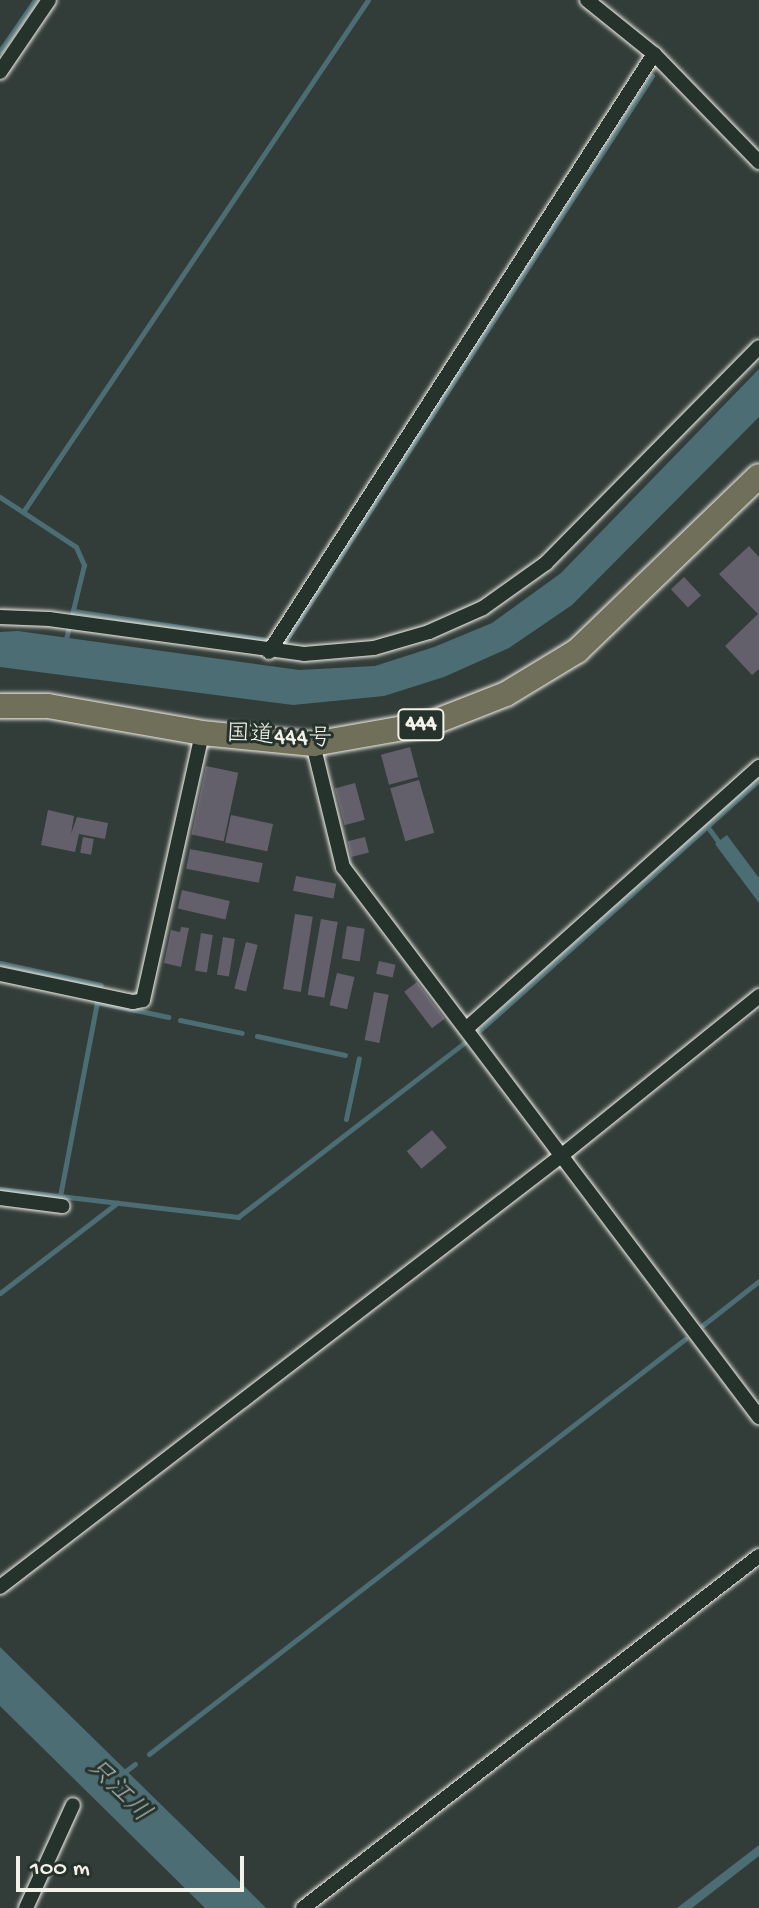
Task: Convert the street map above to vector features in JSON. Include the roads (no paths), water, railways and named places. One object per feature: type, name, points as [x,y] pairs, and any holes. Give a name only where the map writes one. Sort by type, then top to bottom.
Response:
[{"type":"highway","name":"国道444号","points":[[0,706],[48,706],[202,733],[313,744],[417,726],[506,694],[577,651],[759,476]]},
{"type":"street","points":[[0,72],[49,0]]},
{"type":"street","points":[[587,0],[654,54],[759,162]]},
{"type":"street","points":[[269,652],[654,54]]},
{"type":"street","points":[[0,617],[70,622],[269,652],[374,648],[483,608],[546,563],[759,347]]},
{"type":"street","points":[[0,974],[133,1002],[143,1000],[202,733]]},
{"type":"street","points":[[313,744],[343,867],[759,1417]]},
{"type":"street","points":[[467,1028],[759,767]]},
{"type":"street","points":[[0,1587],[561,1156],[759,996]]},
{"type":"street","points":[[0,1198],[62,1206]]},
{"type":"street","points":[[303,1908],[759,1556]]},
{"type":"street","points":[[26,1908],[73,1805]]},
{"type":"water","points":[[759,369],[759,417],[572,605],[509,648],[444,677],[384,696],[293,705],[0,667],[0,632],[18,631],[299,670],[375,666],[434,647],[492,623],[561,573]]},
{"type":"water","points":[[727,835],[759,878],[759,903],[715,844]]},
{"type":"water","name":"只江川","points":[[0,1647],[266,1908],[205,1908],[0,1706]]},
{"type":"water","points":[[759,1845],[759,1856],[692,1908],[677,1908]]},
{"type":"waterway","points":[[0,51],[35,0]]},
{"type":"waterway","points":[[23,512],[368,0]]},
{"type":"waterway","points":[[284,643],[652,76]]},
{"type":"waterway","points":[[0,497],[76,547],[84,565],[65,643]]},
{"type":"waterway","points":[[73,611],[266,640]]},
{"type":"waterway","points":[[480,1030],[759,780]]},
{"type":"waterway","points":[[707,826],[721,845]]},
{"type":"waterway","points":[[0,963],[101,985]]},
{"type":"waterway","points":[[60,1196],[97,1002],[168,1017]]},
{"type":"waterway","points":[[180,1020],[242,1033]]},
{"type":"waterway","points":[[257,1036],[345,1055]]},
{"type":"waterway","points":[[0,1189],[238,1217],[465,1042]]},
{"type":"waterway","points":[[346,1119],[359,1058]]},
{"type":"waterway","points":[[0,1293],[117,1203]]},
{"type":"waterway","points":[[703,1325],[759,1281]]},
{"type":"waterway","points":[[149,1754],[685,1339]]},
{"type":"waterway","name":"只江川","points":[[123,1773],[135,1764]]}]
